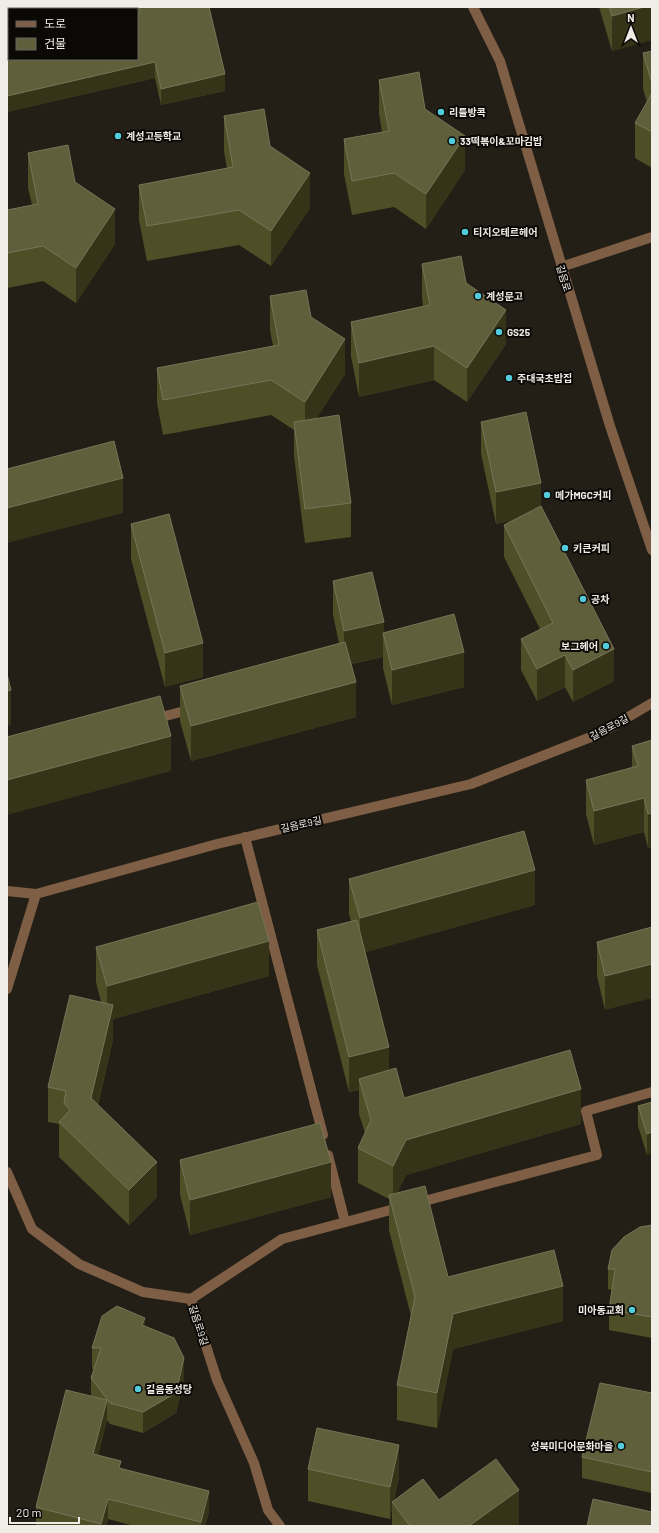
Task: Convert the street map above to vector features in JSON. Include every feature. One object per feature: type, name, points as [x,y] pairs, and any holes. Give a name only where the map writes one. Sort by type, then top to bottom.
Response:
[{"type":"street","name":"길음로","points":[[473,7],[500,61],[610,426],[652,550]]},
{"type":"street","points":[[561,267],[652,237]]},
{"type":"street","name":"길음로9길","points":[[36,894],[245,837],[471,784],[600,733],[652,703]]},
{"type":"street","points":[[143,722],[203,706]]},
{"type":"street","points":[[245,837],[345,1222]]},
{"type":"street","points":[[7,891],[36,894],[7,988]]},
{"type":"street","points":[[191,1299],[282,1239],[597,1155],[586,1111],[652,1092]]},
{"type":"street","name":"길음로9길","points":[[7,1172],[32,1229],[79,1264],[143,1292],[191,1299],[217,1380],[254,1463],[268,1510],[280,1526]]},
{"type":"building","points":[[139,7],[209,7],[225,74],[161,89],[155,62],[7,96],[7,43],[8,60],[138,60],[138,14],[140,13]]},
{"type":"building","points":[[609,7],[644,7],[612,16]]},
{"type":"building","points":[[652,51],[652,83],[643,53]]},
{"type":"building","points":[[419,72],[425,109],[465,136],[426,194],[394,173],[352,181],[344,139],[389,131],[379,80]]},
{"type":"building","points":[[652,93],[652,132],[635,123]]},
{"type":"building","points":[[264,109],[270,146],[310,173],[271,231],[239,210],[147,226],[139,185],[233,167],[224,116]]},
{"type":"building","points":[[68,145],[75,182],[115,209],[76,268],[43,246],[7,253],[7,210],[38,204],[28,153]]},
{"type":"building","points":[[461,256],[466,283],[506,310],[467,368],[434,346],[359,363],[351,322],[430,305],[422,264]]},
{"type":"building","points":[[306,290],[311,317],[345,339],[305,402],[271,380],[163,400],[157,368],[279,345],[270,296]]},
{"type":"building","points":[[526,412],[541,483],[496,492],[481,422]]},
{"type":"building","points":[[339,415],[351,503],[305,509],[294,422]]},
{"type":"building","points":[[114,441],[123,478],[7,508],[7,469]]},
{"type":"building","points":[[541,506],[614,649],[573,670],[565,655],[537,669],[521,639],[553,623],[504,525]]},
{"type":"building","points":[[169,514],[203,643],[165,653],[131,524]]},
{"type":"building","points":[[372,572],[384,622],[344,631],[333,581]]},
{"type":"building","points":[[454,614],[464,652],[392,670],[383,633]]},
{"type":"building","points":[[345,642],[356,682],[191,726],[180,686]]},
{"type":"building","points":[[7,674],[11,690],[7,691]]},
{"type":"building","points":[[160,696],[171,736],[7,780],[7,737]]},
{"type":"building","points":[[652,740],[652,813],[648,814],[644,798],[594,811],[586,780],[638,766],[632,746]]},
{"type":"building","points":[[524,831],[535,870],[360,918],[349,879]]},
{"type":"building","points":[[258,902],[269,941],[107,986],[96,947]]},
{"type":"building","points":[[357,920],[389,1047],[349,1057],[317,930]]},
{"type":"building","points":[[652,927],[652,964],[605,976],[597,942]]},
{"type":"building","points":[[70,995],[113,1005],[91,1098],[157,1162],[129,1190],[59,1122],[70,1110],[64,1103],[66,1091],[48,1087]]},
{"type":"building","points":[[570,1050],[581,1089],[406,1140],[393,1166],[358,1148],[371,1120],[359,1079],[396,1068],[404,1098]]},
{"type":"building","points":[[652,1102],[652,1132],[647,1134],[638,1106]]},
{"type":"building","points":[[320,1123],[331,1162],[190,1200],[180,1160]]},
{"type":"building","points":[[425,1186],[448,1277],[554,1250],[563,1286],[453,1314],[437,1393],[397,1385],[415,1297],[389,1195]]},
{"type":"building","name":"미아동교회","points":[[652,1225],[652,1317],[609,1310],[615,1269],[608,1269],[612,1250],[624,1237],[640,1227]]},
{"type":"building","name":"길음동성당","points":[[117,1306],[145,1318],[142,1325],[174,1338],[184,1358],[176,1393],[143,1412],[110,1403],[91,1378],[101,1348],[92,1348],[102,1316]]},
{"type":"building","name":"성북미디어문화마을","points":[[600,1383],[652,1393],[652,1472],[582,1457]]},
{"type":"building","points":[[66,1390],[107,1400],[93,1454],[121,1461],[119,1468],[209,1491],[201,1522],[108,1499],[101,1524],[36,1507]]},
{"type":"building","points":[[317,1428],[399,1445],[390,1487],[308,1469]]},
{"type":"building","points":[[496,1459],[519,1490],[469,1526],[410,1526],[392,1502],[423,1479],[439,1500]]},
{"type":"building","points":[[593,1499],[652,1512],[652,1526],[587,1526]]},
{"type":"place","name":"리틀방콕","points":[[441,112]]},
{"type":"place","name":"계성고등학교","points":[[118,136]]},
{"type":"place","name":"33떡볶이&꼬마김밥","points":[[452,141]]},
{"type":"place","name":"티지오테르헤어","points":[[465,232]]},
{"type":"place","name":"계성문고","points":[[478,296]]},
{"type":"place","name":"GS25","points":[[499,332]]},
{"type":"place","name":"주대국초밥집","points":[[509,378]]},
{"type":"place","name":"메가MGC커피","points":[[547,495]]},
{"type":"place","name":"키큰커피","points":[[565,548]]},
{"type":"place","name":"공차","points":[[583,599]]},
{"type":"place","name":"보그헤어","points":[[606,646]]},
{"type":"place","name":"미아동교회","points":[[632,1310]]},
{"type":"place","name":"길음동성당","points":[[138,1389]]},
{"type":"place","name":"성북미디어문화마을","points":[[621,1446]]}]
